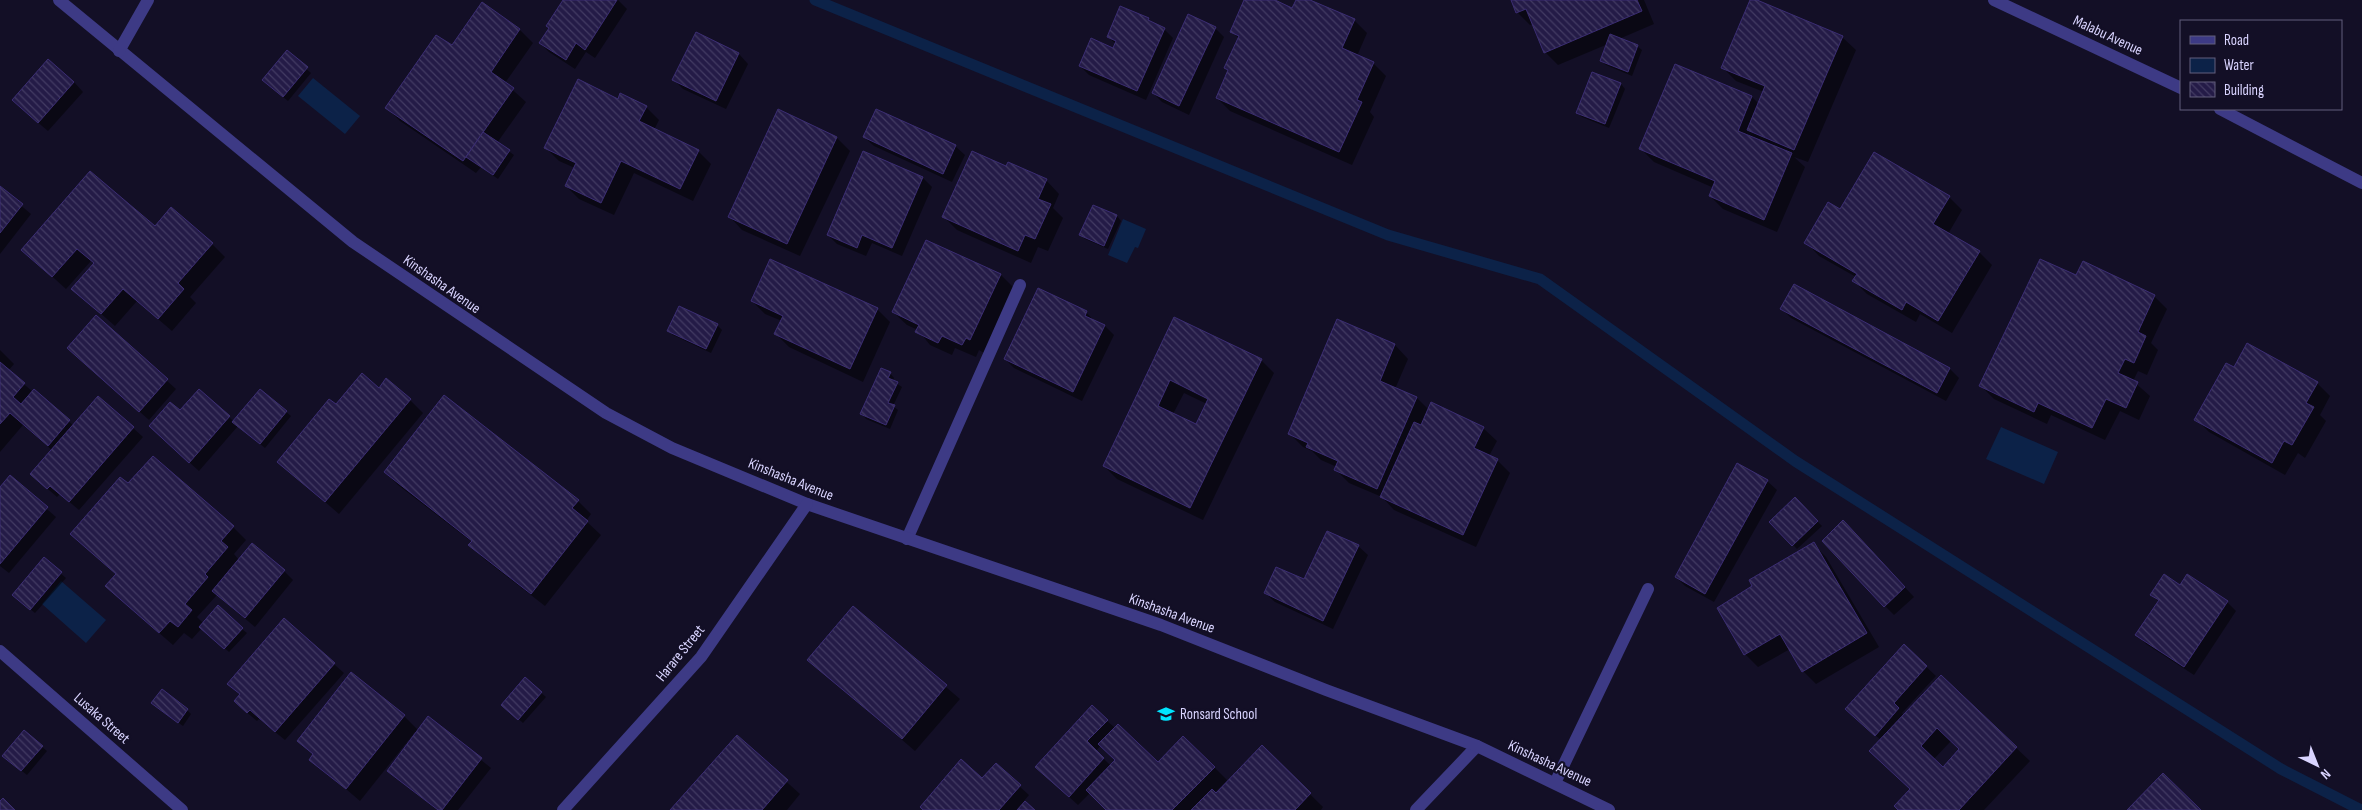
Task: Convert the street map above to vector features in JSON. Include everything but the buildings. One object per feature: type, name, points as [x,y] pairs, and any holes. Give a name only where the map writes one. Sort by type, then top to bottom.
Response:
[{"type":"street","name":"Kinshasha Avenue","points":[[58,0],[353,242],[538,370],[606,413],[672,448],[807,504],[907,540],[1161,625],[1326,690],[1477,746],[1609,810]]},
{"type":"street","points":[[119,51],[148,0]]},
{"type":"street","name":"Malabu Avenue","points":[[1994,0],[2180,88]]},
{"type":"street","points":[[2222,110],[2362,183]]},
{"type":"street","points":[[907,540],[1020,285]]},
{"type":"street","name":"Harare Street","points":[[563,810],[701,657],[807,504]]},
{"type":"street","points":[[1555,783],[1648,589]]},
{"type":"street","name":"Lusaka Street","points":[[0,651],[182,810]]},
{"type":"street","points":[[1416,810],[1477,746]]},
{"type":"water","points":[[313,78],[360,116],[345,134],[298,96]]},
{"type":"water","points":[[1123,219],[1146,229],[1138,248],[1135,247],[1127,263],[1108,255]]},
{"type":"water","points":[[2001,427],[2058,452],[2044,484],[1986,459]]},
{"type":"water","points":[[61,581],[106,620],[86,643],[42,604]]},
{"type":"waterway","points":[[815,0],[1388,235],[1540,279],[1795,461],[2281,769],[2361,810]]},
{"type":"place","name":"Ronsard School","points":[[1166,714]]}]
